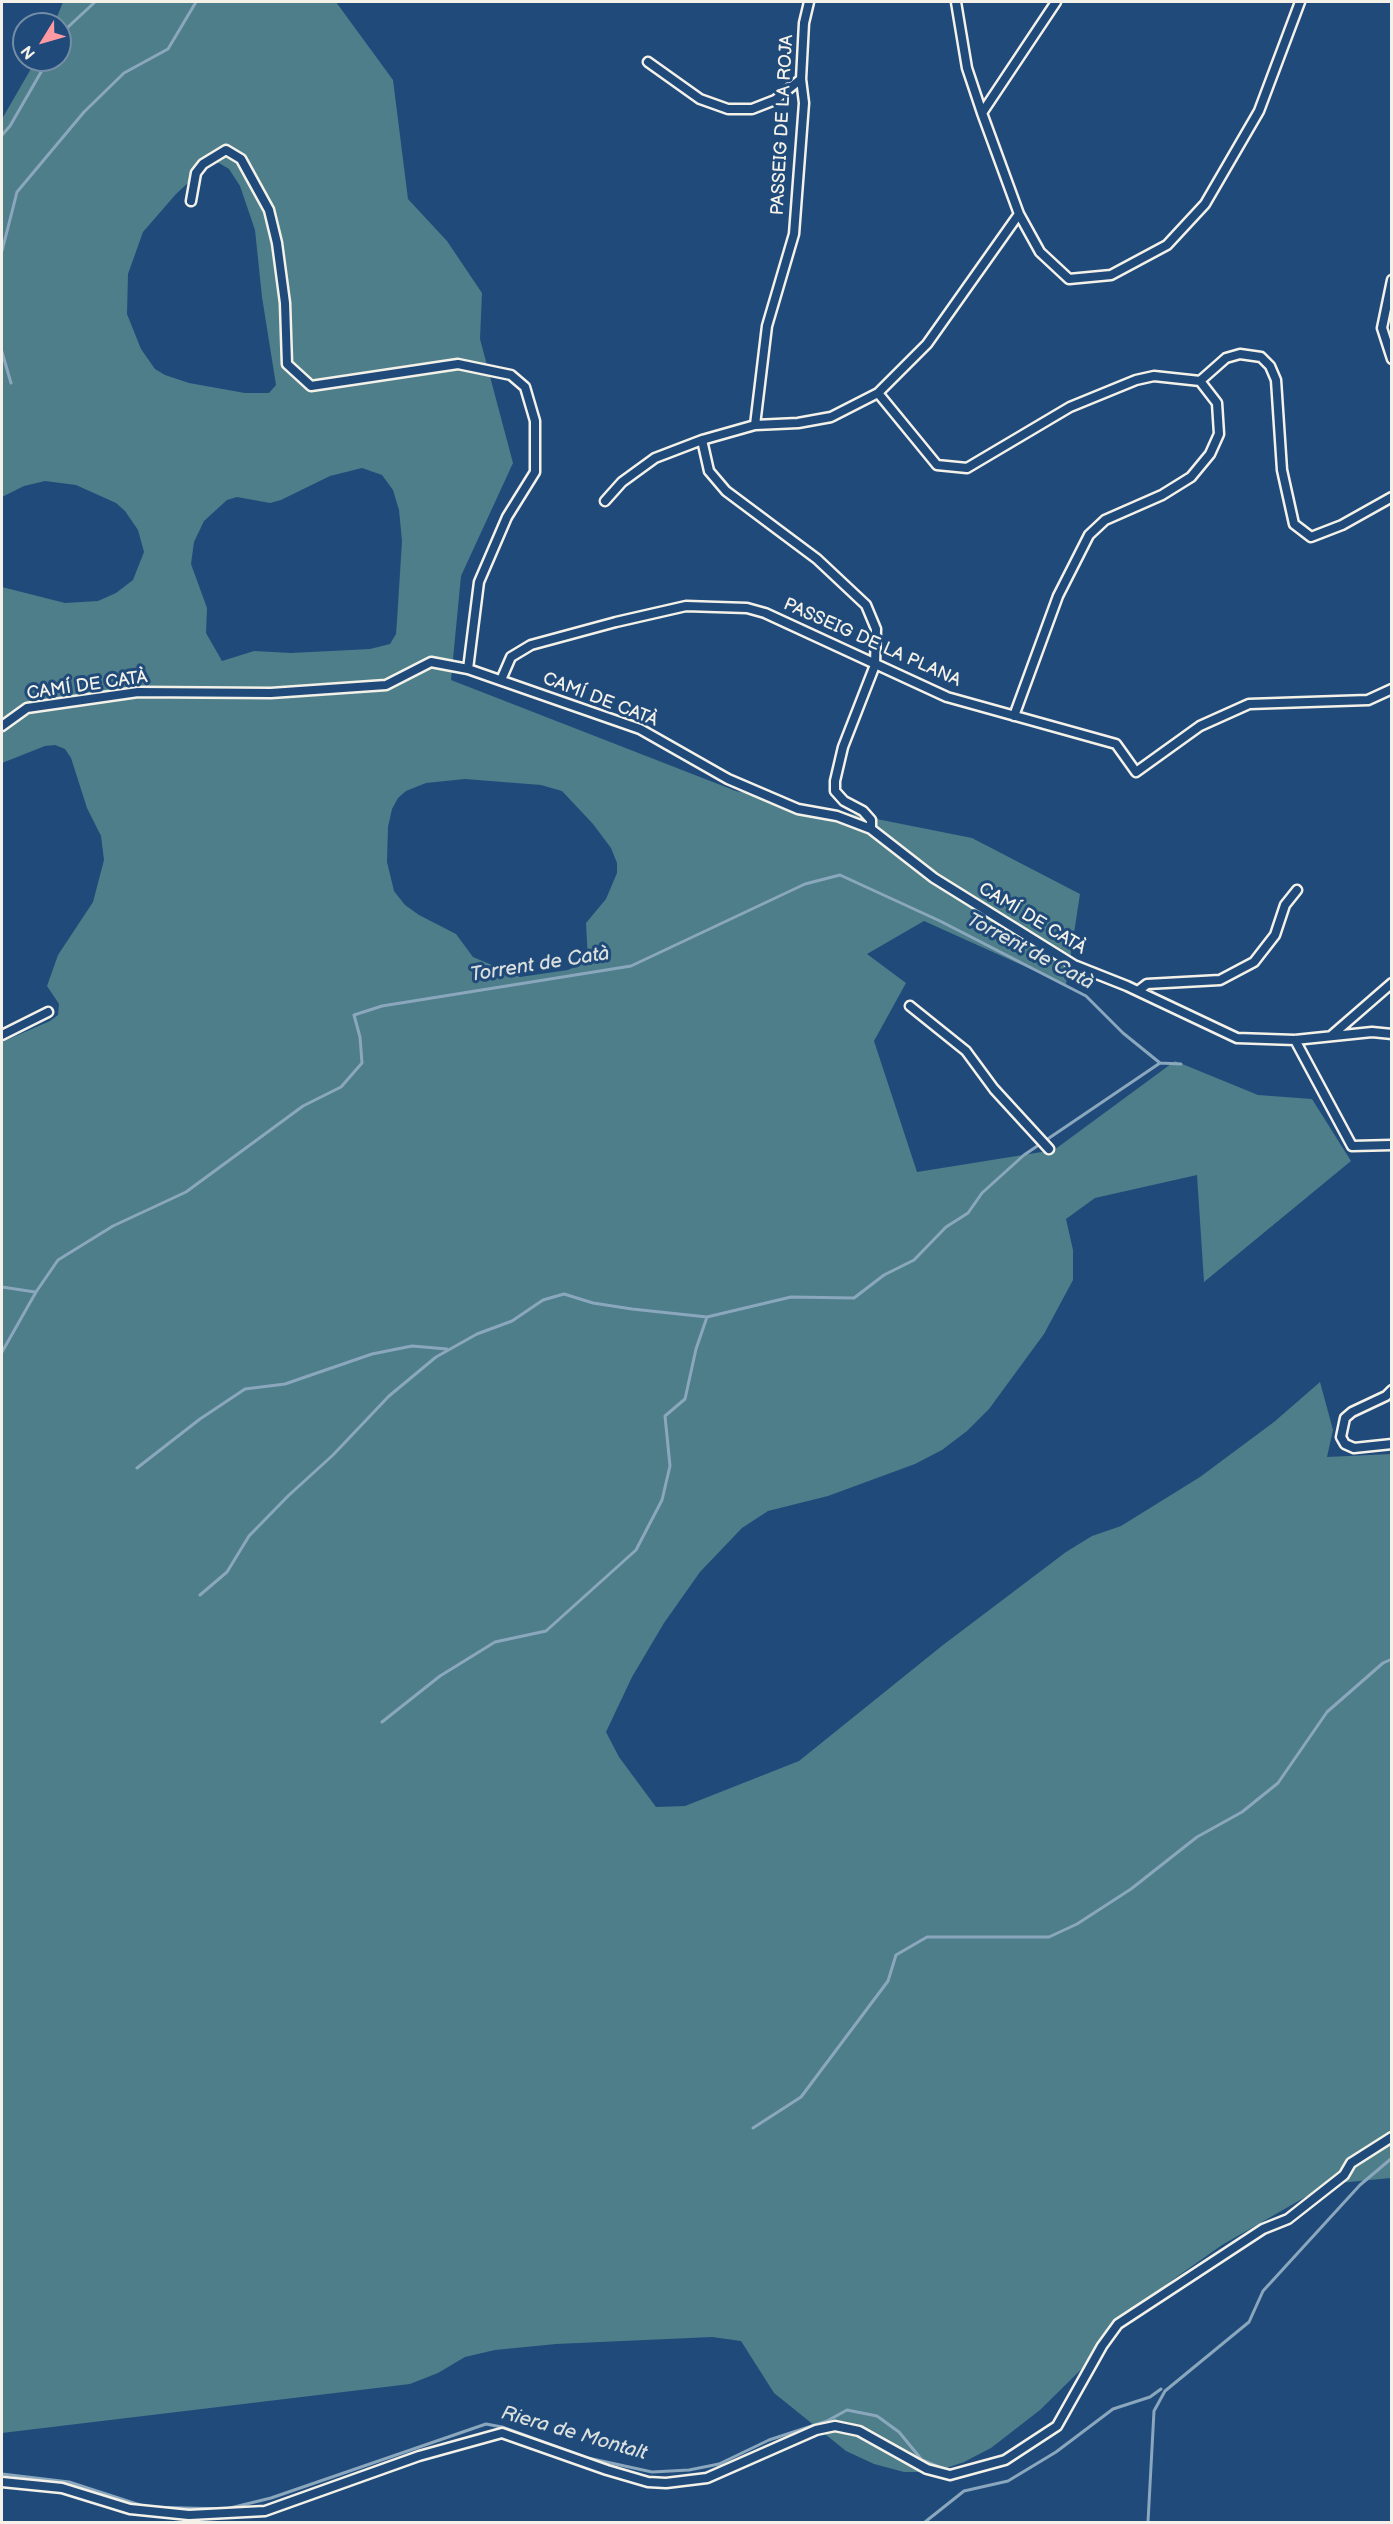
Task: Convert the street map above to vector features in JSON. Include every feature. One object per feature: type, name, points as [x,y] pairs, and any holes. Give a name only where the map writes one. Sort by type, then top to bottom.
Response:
[{"type":"street","name":"PASSEIG DE LA ROJA","points":[[755,425],[767,326],[794,234],[804,103],[801,79],[804,23],[809,2]]},
{"type":"street","points":[[956,2],[967,68],[1019,214],[1040,252],[1069,279],[1111,275],[1167,245],[1205,204],[1259,111],[1300,2]]},
{"type":"street","points":[[982,113],[1056,2]]},
{"type":"street","points":[[648,62],[700,99],[728,109],[752,109],[775,100],[801,79]]},
{"type":"street","points":[[191,201],[196,173],[203,164],[226,150],[241,159],[269,210],[277,243],[285,303],[287,364],[312,387],[458,364],[511,375],[525,387],[535,421],[535,472],[507,517],[479,582],[468,669]]},
{"type":"street","points":[[604,501],[622,482],[655,458],[702,440],[755,425],[798,423],[831,417],[878,393],[927,344],[1019,214]]},
{"type":"street","points":[[1392,280],[1382,328],[1392,359]]},
{"type":"street","points":[[1200,381],[1226,358],[1240,354],[1261,357],[1270,366],[1276,380],[1282,470],[1294,524],[1311,537],[1342,525],[1392,497]]},
{"type":"street","points":[[878,393],[937,465],[967,468],[1070,407],[1136,380],[1154,376],[1200,381],[1212,393],[1219,414],[1219,434],[1210,454],[1191,477],[1162,495],[1105,520],[1089,536],[1058,596],[1014,716]]},
{"type":"street","points":[[702,440],[710,471],[726,491],[817,559],[866,605],[876,629],[875,665],[843,747],[835,791],[844,801],[864,811],[871,820],[871,830]]},
{"type":"street","name":"PASSEIG DE LA PLANA","points":[[501,680],[511,657],[531,645],[686,606],[747,608],[765,613],[947,697],[1116,744],[1136,772],[1200,726],[1249,704],[1368,700],[1392,689]]},
{"type":"street","name":"CAMÍ DE CATÀ","points":[[2,726],[27,708],[138,692],[283,693],[386,686],[431,662],[468,669],[640,729],[728,779],[798,809],[837,816],[871,830],[934,878],[1020,934],[1074,965],[1138,991],[1237,1038],[1295,1040]]},
{"type":"street","points":[[1138,991],[1147,984],[1220,980],[1254,962],[1275,935],[1285,905],[1297,890]]},
{"type":"street","points":[[1330,1037],[1392,983]]},
{"type":"street","points":[[910,1006],[966,1051],[994,1089],[1049,1149]]},
{"type":"street","points":[[2,1035],[48,1012]]},
{"type":"street","points":[[1392,1034],[1372,1032],[1295,1040],[1352,1146],[1392,1145]]},
{"type":"street","points":[[1392,1390],[1386,1396],[1352,1412],[1345,1419],[1341,1437],[1345,1444],[1354,1448],[1392,1444]]},
{"type":"street","points":[[2,2482],[62,2488],[130,2509],[177,2514],[265,2511],[450,2445],[502,2433],[631,2477],[666,2483],[707,2478],[816,2430],[836,2426],[859,2431],[927,2469],[950,2475],[1005,2460],[1057,2426],[1102,2346],[1118,2324],[1263,2229],[1288,2219],[1344,2175],[1351,2163],[1392,2138]]},
{"type":"green space","points":[[63,2],[336,2],[393,80],[408,199],[447,241],[482,293],[480,339],[513,463],[461,576],[451,680],[736,791],[972,838],[1080,894],[1066,985],[924,921],[867,954],[906,983],[874,1041],[917,1172],[1054,1150],[1175,1061],[1258,1095],[1312,1099],[1351,1161],[1204,1282],[1197,1175],[1095,1198],[1066,1219],[1073,1250],[1073,1280],[1044,1334],[989,1409],[967,1431],[942,1450],[915,1464],[828,1496],[768,1511],[742,1528],[700,1572],[664,1623],[632,1677],[606,1732],[619,1757],[656,1807],[685,1806],[799,1761],[943,1645],[1066,1552],[1092,1536],[1121,1526],[1200,1477],[1274,1422],[1320,1382],[1333,1430],[1327,1457],[1391,1454],[1391,2178],[1328,2184],[1222,2245],[1171,2281],[1125,2320],[1106,2345],[1040,2410],[991,2448],[964,2462],[935,2472],[904,2472],[874,2464],[846,2451],[774,2393],[741,2341],[712,2337],[556,2344],[495,2350],[465,2357],[438,2373],[410,2384],[2,2433],[2,1042],[50,1021],[58,1015],[59,1004],[47,986],[58,955],[93,902],[104,860],[101,836],[87,808],[71,758],[65,749],[55,745],[45,746],[2,763],[2,587],[65,603],[98,601],[116,593],[133,580],[144,552],[138,530],[125,511],[116,503],[76,485],[45,481],[24,486],[2,497],[2,119],[29,72],[72,72],[72,12],[59,12]],"holes":[[[219,163],[229,169],[240,186],[255,230],[262,297],[276,385],[269,393],[245,393],[189,383],[165,375],[155,369],[141,349],[127,314],[128,274],[143,232],[176,194],[209,164]],[[362,468],[382,475],[393,490],[399,510],[402,541],[396,634],[390,644],[370,649],[291,653],[254,651],[222,661],[206,633],[207,608],[191,564],[194,542],[204,521],[227,500],[237,497],[270,503],[330,476]],[[465,779],[541,785],[562,791],[593,824],[611,848],[617,863],[617,873],[606,899],[586,923],[588,961],[568,970],[520,977],[473,957],[456,934],[419,915],[405,905],[394,891],[387,862],[388,827],[392,809],[398,798],[406,791],[426,783]]]},
{"type":"waterway","points":[[72,23],[95,2]]},
{"type":"waterway","points":[[2,251],[17,192],[84,112],[124,73],[168,49],[196,2]]},
{"type":"waterway","points":[[2,135],[10,126],[41,72]]},
{"type":"waterway","points":[[2,352],[11,383]]},
{"type":"waterway","name":"Torrent de Catà","points":[[2,1352],[36,1292],[58,1260],[113,1226],[186,1192],[303,1106],[341,1087],[362,1063],[360,1037],[354,1015],[382,1006],[631,966],[805,884],[840,875],[940,921],[1086,996],[1123,1033],[1160,1063],[1181,1064]]},
{"type":"waterway","points":[[200,1595],[227,1572],[249,1536],[333,1455],[389,1396],[436,1357],[477,1334],[512,1321],[543,1300],[564,1294],[593,1303],[707,1317],[791,1297],[854,1298],[884,1275],[914,1260],[946,1227],[968,1213],[982,1193],[1024,1155],[1160,1063]]},
{"type":"waterway","points":[[2,1287],[35,1292]]},
{"type":"waterway","points":[[382,1722],[440,1676],[495,1642],[546,1631],[636,1550],[662,1500],[670,1466],[665,1416],[685,1399],[696,1349],[707,1317]]},
{"type":"waterway","points":[[137,1468],[200,1419],[245,1389],[285,1384],[372,1354],[412,1346],[447,1349]]},
{"type":"waterway","points":[[753,2128],[801,2097],[888,1981],[896,1955],[927,1937],[1049,1937],[1077,1924],[1131,1889],[1197,1837],[1242,1812],[1278,1783],[1327,1712],[1383,1663],[1392,1659]]},
{"type":"waterway","points":[[1148,2522],[1154,2411],[1165,2391],[1249,2322],[1263,2291],[1360,2185],[1392,2158]]},
{"type":"waterway","points":[[925,2522],[964,2491],[1008,2481],[1056,2452],[1113,2409],[1150,2397],[1161,2389]]},
{"type":"waterway","name":"Riera de Montalt","points":[[2,2474],[69,2482],[146,2507],[226,2509],[271,2498],[486,2424],[502,2427],[588,2458],[652,2472],[689,2470],[719,2464],[769,2440],[827,2421],[847,2410],[877,2416],[899,2432],[922,2460],[944,2469]]}]
